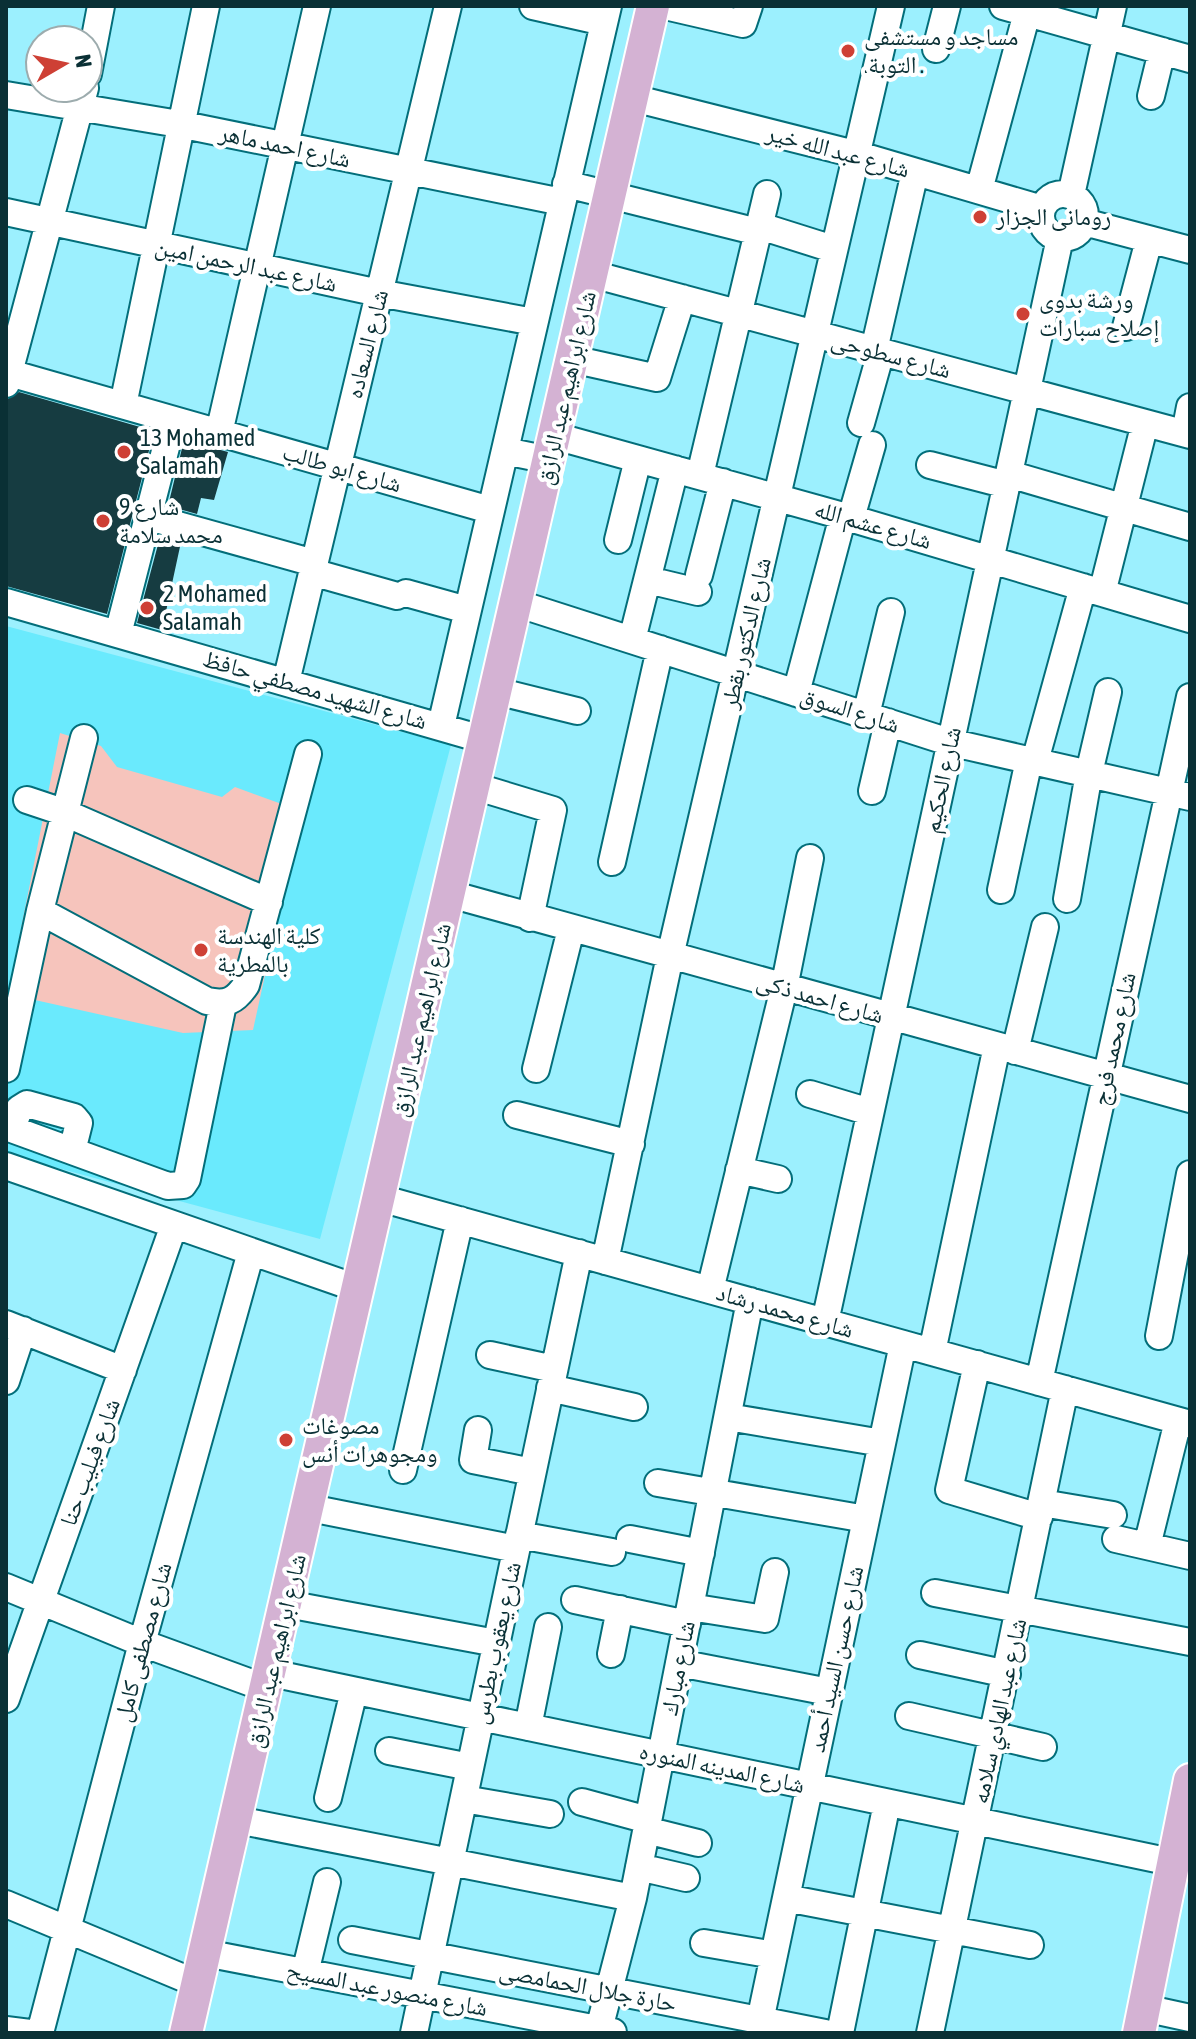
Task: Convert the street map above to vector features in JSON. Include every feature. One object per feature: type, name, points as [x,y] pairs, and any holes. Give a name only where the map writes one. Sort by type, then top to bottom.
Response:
[{"type":"main road","name":"شارع ابراهيم عبد الرازق","points":[[186,2033],[310,1508],[653,6]]},
{"type":"main road","points":[[1142,2021],[1182,1865],[1189,1789]]},
{"type":"street","points":[[123,405],[179,124],[206,6]]},
{"type":"street","points":[[219,433],[317,6]]},
{"type":"street","name":"شارع السعاده","points":[[286,682],[448,6]]},
{"type":"street","points":[[533,6],[606,14]]},
{"type":"street","points":[[665,6],[743,24],[749,6]]},
{"type":"street","name":"شارع الدكتور بقطر","points":[[605,1261],[670,956],[891,6]]},
{"type":"street","points":[[936,49],[947,6]]},
{"type":"street","points":[[1071,195],[1113,6]]},
{"type":"street","points":[[979,190],[1027,10],[1106,35],[1182,53],[1151,96]]},
{"type":"street","name":"شارع ابراهيم عبد الرازق","points":[[441,726],[606,14]]},
{"type":"street","name":"شارع عبد الله خير","points":[[633,98],[855,154],[1042,209]]},
{"type":"street","name":"شارع احمد ماهر","points":[[104,103],[179,124],[284,144],[408,173],[564,193],[610,194],[833,249]]},
{"type":"street","points":[[7,376],[82,104]]},
{"type":"street","points":[[796,693],[847,517],[866,434],[878,351],[915,172]]},
{"type":"street","points":[[648,580],[698,584],[700,475],[767,194]]},
{"type":"street","points":[[1071,195],[1081,203],[1084,222],[1078,233],[1060,238],[1044,227],[1042,209],[1050,197],[1071,195]]},
{"type":"street","name":"شارع عبد الرحمن امين","points":[[6,212],[379,293],[534,322]]},
{"type":"street","points":[[1084,222],[1190,250]]},
{"type":"street","name":"شارع الحكيم","points":[[825,1322],[1060,238]]},
{"type":"street","points":[[1126,327],[1149,240]]},
{"type":"street","name":"شارع سطوحى","points":[[592,274],[1187,434]]},
{"type":"street","points":[[572,359],[657,378],[682,298]]},
{"type":"street","name":"شارع ابو طالب","points":[[7,376],[123,405],[490,510]]},
{"type":"street","points":[[1187,434],[1190,407]]},
{"type":"street","points":[[118,634],[173,420]]},
{"type":"street","points":[[1001,890],[1032,760],[1124,508],[1145,423]]},
{"type":"street","name":"شارع عشم الله","points":[[505,451],[552,448],[638,459],[847,517],[1190,619]]},
{"type":"street","points":[[618,540],[638,459]]},
{"type":"street","points":[[930,465],[1008,479],[1190,527]]},
{"type":"street","points":[[632,640],[648,580],[700,475]]},
{"type":"street","points":[[149,517],[313,568],[467,610]]},
{"type":"street","name":"شارع الشهيد مصطفي حافظ","points":[[6,602],[485,740]]},
{"type":"street","name":"شارع السوق","points":[[516,603],[949,742],[1179,794]]},
{"type":"street","points":[[872,791],[877,719],[891,612]]},
{"type":"street","points":[[612,862],[660,649]]},
{"type":"street","points":[[496,691],[577,711]]},
{"type":"street","points":[[1067,899],[1089,773],[1108,692]]},
{"type":"street","name":"شارع محمد فرج","points":[[1039,1382],[1105,1076],[1179,794],[1190,697]]},
{"type":"street","points":[[6,1069],[63,812],[84,738]]},
{"type":"street","points":[[40,911],[207,1001],[223,1004],[237,998],[246,985],[308,754]]},
{"type":"street","points":[[474,786],[553,810],[530,918]]},
{"type":"street","points":[[27,800],[63,812],[269,902]]},
{"type":"street","points":[[710,1290],[784,988],[810,858]]},
{"type":"street","name":"شارع احمد ذكى","points":[[450,894],[1190,1099]]},
{"type":"street","points":[[932,1352],[1006,1049],[1045,927]]},
{"type":"street","points":[[536,1069],[571,929]]},
{"type":"street","points":[[223,1004],[187,1179],[183,1185],[168,1186],[14,1130],[9,1167],[359,1289]]},
{"type":"street","points":[[810,1094],[870,1112]]},
{"type":"street","points":[[517,1115],[631,1144]]},
{"type":"street","points":[[739,1170],[778,1179]]},
{"type":"street","points":[[1159,1336],[1190,1174]]},
{"type":"street","name":"شارع محمد رشاد","points":[[380,1198],[1184,1422]]},
{"type":"street","points":[[403,1470],[460,1220]]},
{"type":"street","name":"شارع فيليب حنا","points":[[6,1699],[174,1225]]},
{"type":"street","name":"شارع مصطفى كامل","points":[[40,2033],[142,1643],[251,1252]]},
{"type":"street","name":"شارع يعقوب بطرس","points":[[414,2033],[579,1253]]},
{"type":"street","name":"شارع مبارك","points":[[605,2032],[609,1991],[633,1898],[750,1301]]},
{"type":"street","points":[[6,1381],[14,1327],[123,1370]]},
{"type":"street","name":"شارع حسن السيد أحمد","points":[[760,2021],[903,1344]]},
{"type":"street","points":[[490,1355],[634,1407]]},
{"type":"street","points":[[977,1364],[949,1490],[1115,1527],[1147,1546],[1190,1556]]},
{"type":"street","name":"شارع عبد الهادي سلامه","points":[[930,2033],[977,1822],[1065,1389]]},
{"type":"street","points":[[728,1417],[882,1443]]},
{"type":"street","points":[[1147,1546],[1184,1422]]},
{"type":"street","points":[[478,1430],[473,1460],[532,1472]]},
{"type":"street","points":[[658,1483],[866,1519]]},
{"type":"street","points":[[310,1508],[518,1542],[701,1553]]},
{"type":"street","points":[[575,1600],[620,1609],[688,1616],[765,1619],[775,1572]]},
{"type":"street","name":"شارع المدينه المنوره","points":[[6,1587],[142,1643],[269,1681],[354,1691],[1182,1865]]},
{"type":"street","points":[[935,1593],[1190,1642]]},
{"type":"street","points":[[287,1604],[496,1643]]},
{"type":"street","points":[[611,1654],[620,1609]]},
{"type":"street","points":[[528,1727],[548,1627]]},
{"type":"street","points":[[920,1655],[1007,1674]]},
{"type":"street","points":[[679,1663],[829,1692]]},
{"type":"street","points":[[328,1798],[354,1691]]},
{"type":"street","points":[[909,1716],[1043,1747]]},
{"type":"street","points":[[389,1751],[470,1767]]},
{"type":"street","points":[[464,1799],[550,1814]]},
{"type":"street","points":[[582,1802],[698,1843]]},
{"type":"street","points":[[840,2033],[887,1803]]},
{"type":"street","points":[[237,1820],[633,1898]]},
{"type":"street","points":[[639,1867],[686,1878]]},
{"type":"street","points":[[305,1973],[327,1882]]},
{"type":"street","points":[[786,1898],[1030,1945]]},
{"type":"street","points":[[6,1904],[198,1984]]},
{"type":"street","name":"حارة جلال الحمامصى","points":[[352,1940],[825,2033]]},
{"type":"street","points":[[704,1943],[774,1955]]},
{"type":"street","name":"شارع منصور عبد المسيح","points":[[205,1953],[421,1996],[490,2022],[605,2032]]},
{"type":"street","points":[[1142,2021],[1190,2018]]},
{"type":"street","points":[[6,2030],[30,2033]]},
{"type":"shaded area","name":"كلية الهندسة بالمطرية","points":[[6,626],[451,745],[320,1239],[6,1154]]},
{"type":"shaded area","points":[[60,733],[101,746],[117,767],[222,797],[235,787],[301,811],[253,1030],[183,1033],[8,994]]},
{"type":"building","points":[[19,392],[154,431],[107,614],[6,586],[6,400]]},
{"type":"building","points":[[184,440],[228,452],[214,500],[201,498],[197,514],[168,506]]},
{"type":"building","points":[[160,537],[181,542],[162,630],[137,623]]},
{"type":"place","name":"مساجد و مستشفى .التوبة .","points":[[848,51]]},
{"type":"place","name":"رومانى الجزار","points":[[980,217]]},
{"type":"place","name":"ورشة بدوى إصلاح سبارات","points":[[1023,314]]},
{"type":"place","name":"13 Mohamed Salamah","points":[[124,452]]},
{"type":"place","name":"9 شارع محمد سلامة","points":[[103,521]]},
{"type":"place","name":"2 Mohamed Salamah","points":[[147,608]]},
{"type":"place","name":"كلية الهندسة بالمطرية","points":[[201,950]]},
{"type":"place","name":"مصوغات ومجوهرات أنس","points":[[286,1440]]}]
